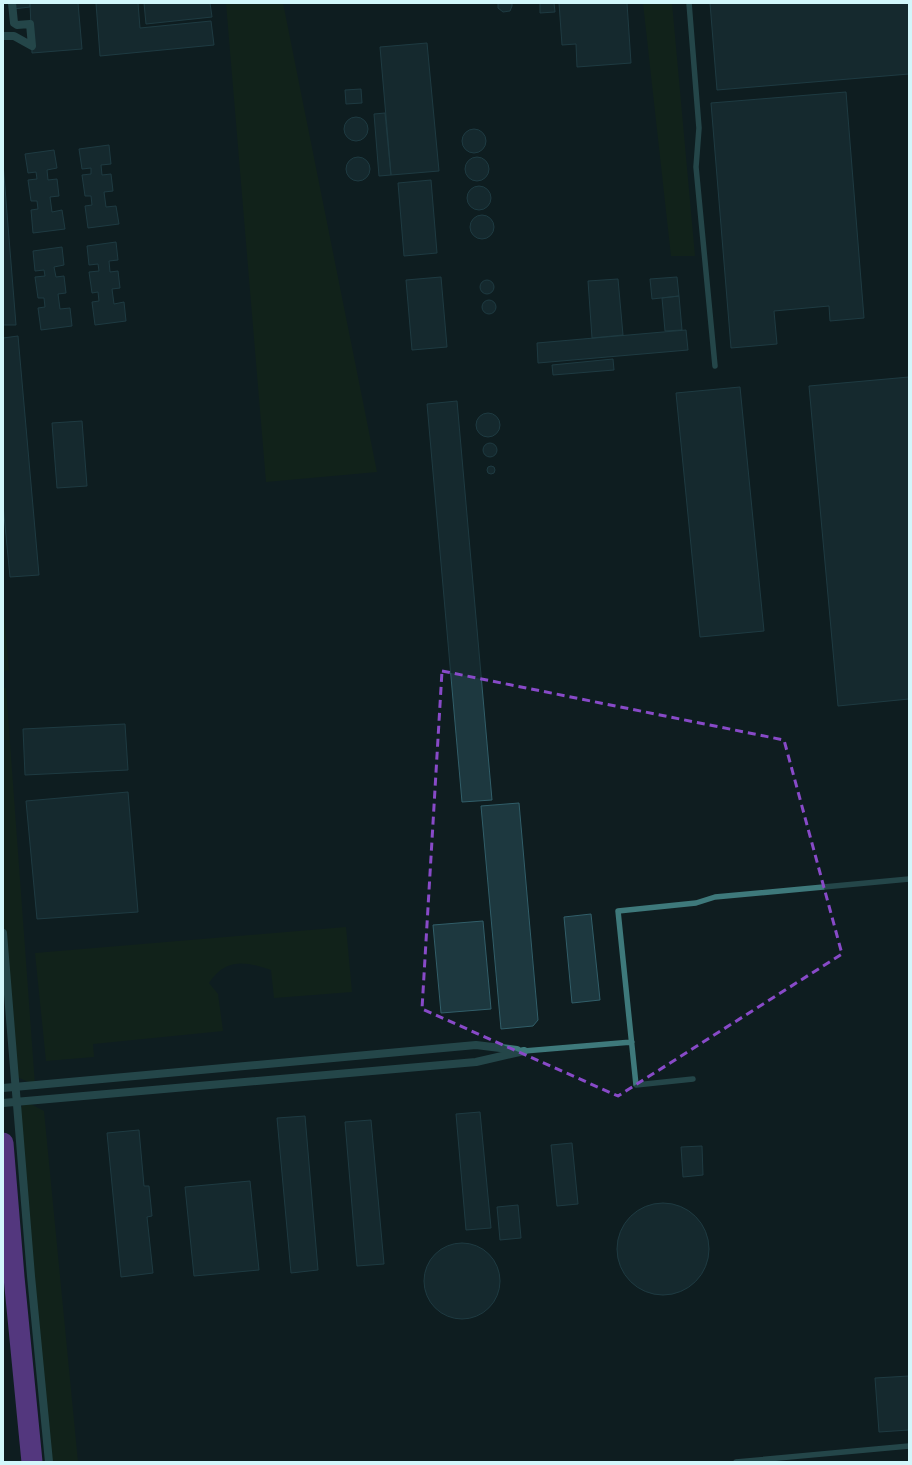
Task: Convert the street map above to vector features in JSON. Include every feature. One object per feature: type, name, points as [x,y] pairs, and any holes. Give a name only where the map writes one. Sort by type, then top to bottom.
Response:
[{"type":"highway","points":[[3,1143],[32,1462]]},
{"type":"highway","points":[[3,1303],[19,1462]]},
{"type":"street","points":[[3,36],[14,36],[32,46],[30,24],[17,25],[14,23],[12,3]]},
{"type":"street","points":[[3,933],[31,1276],[49,1462]]},
{"type":"street","points":[[3,1088],[476,1045],[524,1051]]},
{"type":"street","points":[[3,1103],[476,1062],[524,1051]]},
{"type":"lane","points":[[689,3],[699,128],[696,167],[715,366]]},
{"type":"lane","points":[[693,1079],[636,1085],[618,911],[696,903],[715,897],[909,879]]},
{"type":"lane","points":[[524,1051],[632,1042]]},
{"type":"lane","points":[[736,1462],[909,1446]]},
{"type":"highlighted area","points":[[442,671],[784,740],[842,954],[618,1096],[422,1009]]},
{"type":"green space","points":[[226,3],[283,3],[377,472],[266,482]]},
{"type":"green space","points":[[643,3],[672,3],[695,256],[671,256]]},
{"type":"green space","points":[[3,604],[9,670],[3,671]]},
{"type":"green space","points":[[3,688],[6,688],[35,1085],[15,1076],[3,933]]},
{"type":"green space","points":[[346,927],[352,992],[274,998],[271,970],[254,965],[230,965],[222,969],[209,983],[218,994],[223,1031],[93,1044],[94,1057],[46,1061],[35,953]]},
{"type":"green space","points":[[25,1101],[44,1111],[78,1462],[50,1462],[18,1113]]},
{"type":"building","points":[[12,3],[30,3],[30,7],[13,9]]},
{"type":"building","points":[[30,3],[78,3],[82,49],[32,53]]},
{"type":"building","points":[[96,3],[138,3],[140,28],[211,21],[214,45],[100,56]]},
{"type":"building","points":[[144,3],[210,3],[212,17],[146,24]]},
{"type":"building","points":[[498,3],[512,3],[510,11],[503,12],[498,8]]},
{"type":"building","points":[[540,3],[554,3],[555,12],[540,13]]},
{"type":"building","points":[[559,3],[627,3],[631,63],[577,67],[576,44],[562,45]]},
{"type":"building","points":[[710,3],[909,3],[909,74],[717,90]]},
{"type":"building","points":[[427,43],[439,171],[391,175],[380,47]]},
{"type":"building","points":[[361,89],[362,103],[346,104],[345,90]]},
{"type":"building","points":[[846,92],[864,318],[830,321],[829,306],[774,311],[777,344],[731,348],[711,103]]},
{"type":"building","points":[[385,113],[391,175],[379,176],[374,114]]},
{"type":"building","points":[[356,117],[365,120],[368,129],[365,138],[356,141],[347,138],[344,129],[347,120]]},
{"type":"building","points":[[474,129],[483,132],[486,141],[483,150],[474,153],[465,150],[462,141],[465,132]]},
{"type":"building","points":[[109,145],[111,164],[101,165],[102,175],[111,174],[113,191],[104,192],[106,207],[116,206],[119,224],[88,228],[85,206],[92,205],[91,196],[85,196],[82,175],[91,174],[91,168],[82,169],[79,149]]},
{"type":"building","points":[[54,150],[57,168],[47,170],[48,180],[57,179],[59,196],[50,197],[52,212],[62,210],[65,229],[33,233],[31,210],[38,209],[37,201],[31,201],[28,180],[37,179],[36,172],[28,173],[25,154]]},
{"type":"building","points":[[358,157],[367,160],[370,169],[367,178],[358,181],[349,178],[346,169],[349,160]]},
{"type":"building","points":[[477,157],[486,160],[489,169],[486,178],[477,181],[468,178],[465,169],[468,160]]},
{"type":"building","points":[[3,163],[16,325],[3,325]]},
{"type":"building","points":[[431,180],[437,253],[404,256],[398,183]]},
{"type":"building","points":[[479,186],[488,189],[491,198],[488,207],[479,210],[470,207],[467,198],[470,189]]},
{"type":"building","points":[[482,215],[491,218],[494,227],[491,236],[482,239],[473,236],[470,227],[473,218]]},
{"type":"building","points":[[116,242],[118,260],[109,261],[110,272],[118,271],[120,288],[112,289],[114,304],[124,302],[126,321],[95,325],[92,302],[99,301],[98,292],[92,293],[89,272],[99,271],[98,264],[89,265],[87,246]]},
{"type":"building","points":[[62,247],[64,265],[54,267],[56,277],[64,276],[66,293],[58,294],[60,309],[70,308],[72,326],[41,330],[38,308],[45,307],[44,298],[38,298],[35,277],[45,276],[44,270],[35,271],[33,251]]},
{"type":"building","points":[[441,277],[447,347],[412,350],[406,280]]},
{"type":"building","points":[[677,277],[679,296],[652,299],[650,279]]},
{"type":"building","points":[[618,279],[623,335],[592,338],[588,281]]},
{"type":"building","points":[[484,280],[490,280],[494,284],[494,290],[490,294],[484,294],[480,290],[480,284]]},
{"type":"building","points":[[679,296],[682,330],[665,331],[662,298]]},
{"type":"building","points":[[486,300],[492,300],[496,304],[496,310],[492,314],[486,314],[482,310],[482,304]]},
{"type":"building","points":[[686,330],[688,350],[538,363],[537,343]]},
{"type":"building","points":[[18,336],[39,575],[10,577],[3,505],[3,338]]},
{"type":"building","points":[[613,359],[614,370],[553,375],[552,365]]},
{"type":"building","points":[[909,377],[909,699],[838,706],[809,386]]},
{"type":"building","points":[[740,387],[764,631],[700,637],[676,393]]},
{"type":"building","points":[[457,401],[492,800],[462,802],[427,404]]},
{"type":"building","points":[[488,413],[493,414],[499,420],[499,430],[493,436],[488,437],[483,436],[477,430],[476,425],[477,420],[483,414]]},
{"type":"building","points":[[82,421],[87,486],[57,488],[52,423]]},
{"type":"building","points":[[487,443],[493,443],[497,447],[497,453],[493,457],[487,457],[483,453],[483,447]]},
{"type":"building","points":[[491,466],[494,467],[494,473],[491,474],[488,473],[487,470],[488,467]]},
{"type":"building","points":[[125,724],[128,770],[25,775],[23,729]]},
{"type":"building","points":[[128,792],[138,912],[37,919],[26,801]]},
{"type":"building","points":[[519,803],[538,1020],[533,1026],[501,1029],[481,806]]},
{"type":"building","points":[[591,914],[600,1000],[572,1003],[564,917]]},
{"type":"building","points":[[483,921],[491,1009],[441,1013],[433,925]]},
{"type":"building","points":[[480,1112],[491,1228],[466,1230],[456,1114]]},
{"type":"building","points":[[305,1116],[318,1270],[291,1273],[277,1118]]},
{"type":"building","points":[[371,1120],[384,1264],[357,1266],[345,1122]]},
{"type":"building","points":[[139,1130],[144,1186],[149,1186],[152,1216],[147,1217],[153,1273],[121,1277],[107,1133]]},
{"type":"building","points":[[572,1143],[578,1204],[557,1206],[551,1145]]},
{"type":"building","points":[[702,1146],[703,1175],[683,1177],[681,1147]]},
{"type":"building","points":[[250,1181],[259,1270],[194,1276],[185,1187]]},
{"type":"building","points":[[663,1203],[680,1207],[695,1217],[705,1232],[709,1249],[705,1266],[695,1281],[680,1291],[663,1295],[646,1291],[631,1281],[621,1266],[617,1249],[621,1232],[631,1217],[646,1207]]},
{"type":"building","points":[[518,1205],[521,1238],[500,1240],[497,1207]]},
{"type":"building","points":[[462,1243],[477,1246],[489,1254],[497,1266],[500,1281],[497,1296],[489,1308],[477,1316],[462,1319],[447,1316],[435,1308],[427,1296],[424,1281],[427,1266],[435,1254],[447,1246]]},
{"type":"building","points":[[909,1376],[909,1430],[879,1432],[875,1378]]}]
